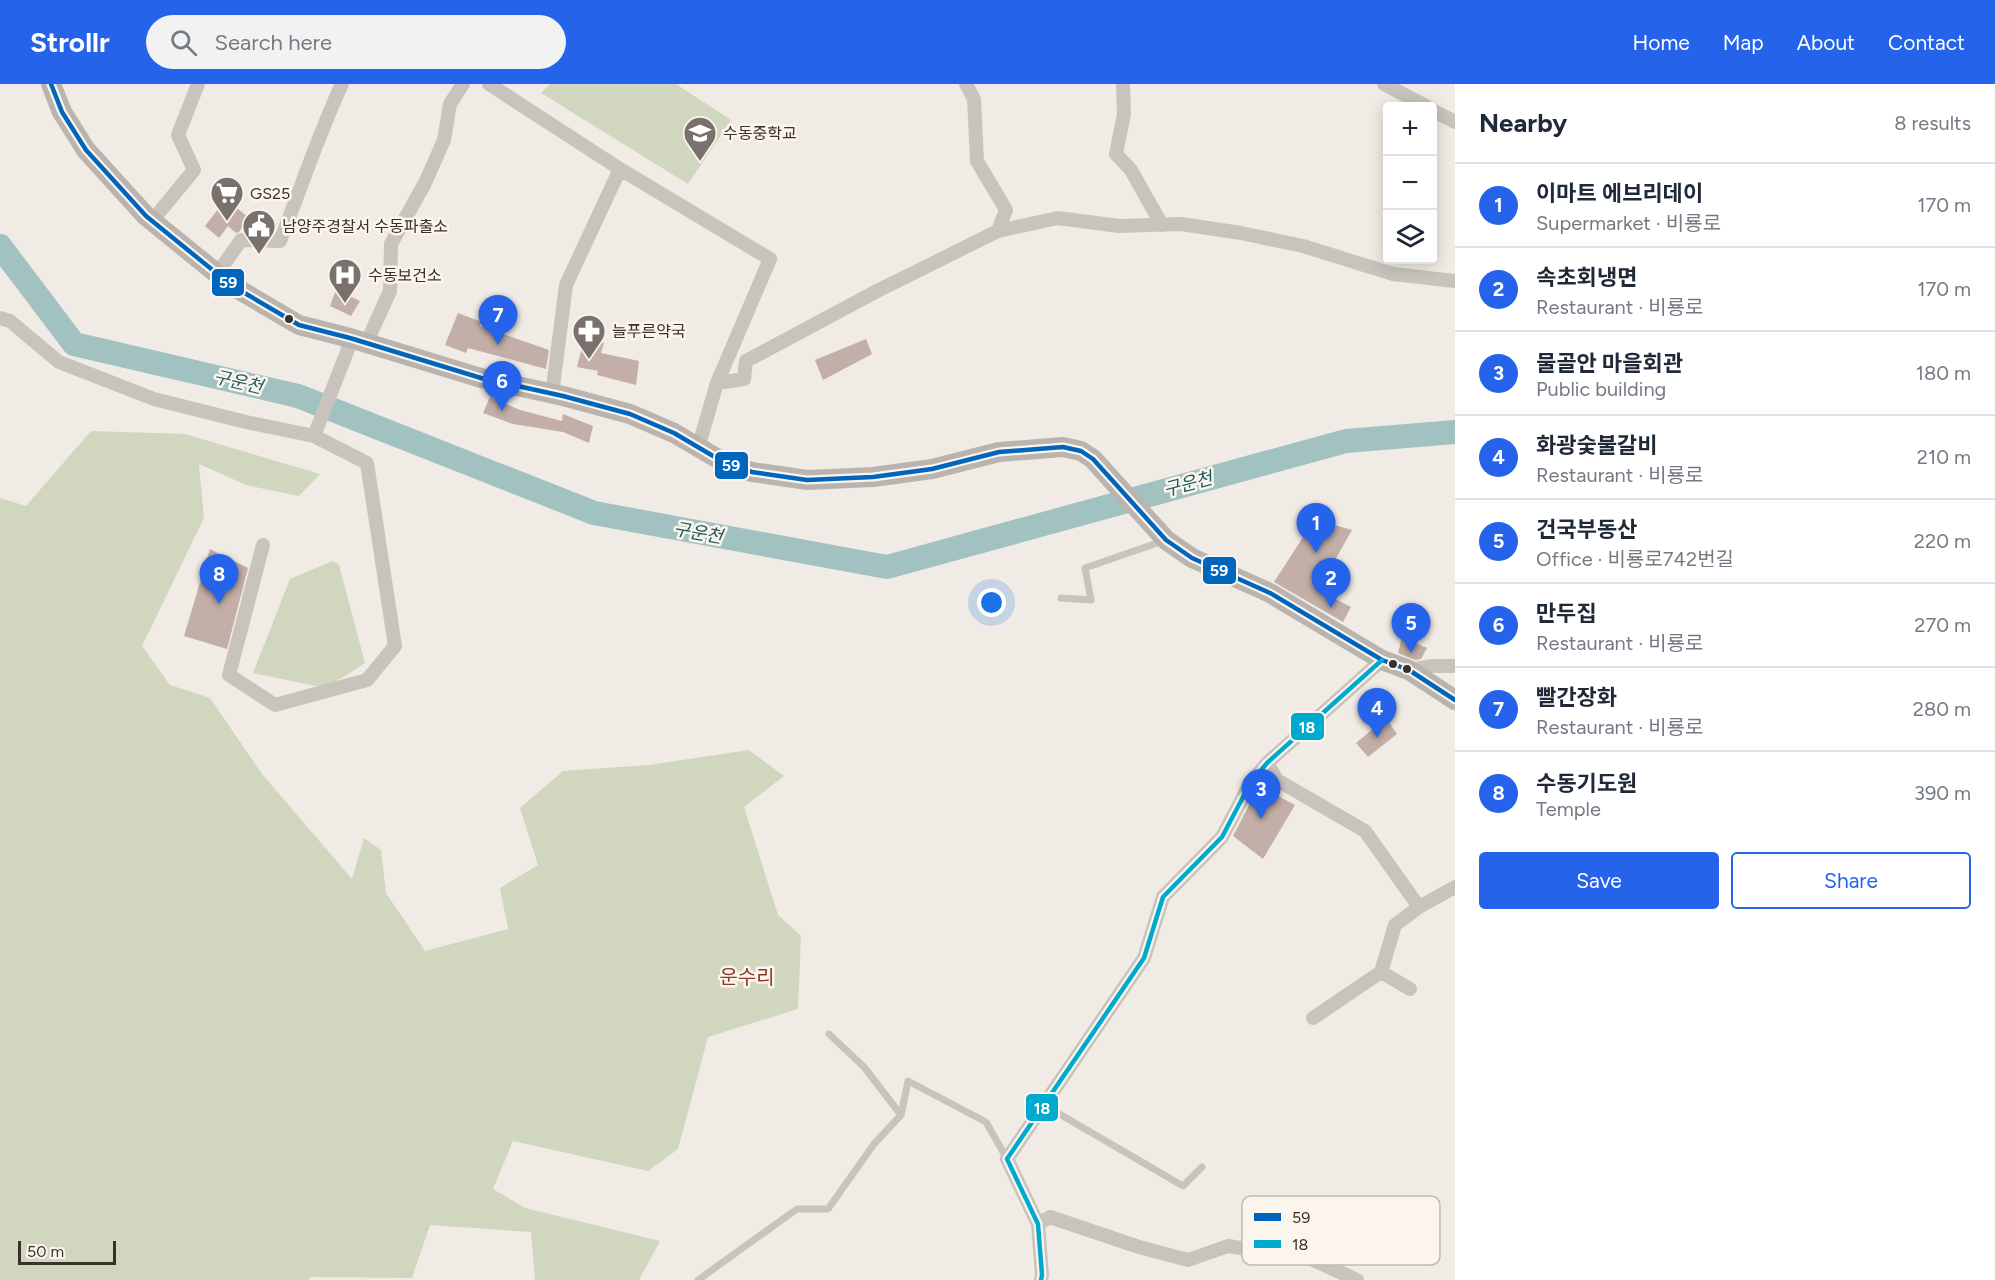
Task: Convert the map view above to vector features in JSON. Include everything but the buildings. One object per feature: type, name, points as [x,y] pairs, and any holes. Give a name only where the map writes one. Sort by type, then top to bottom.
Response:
[{"type":"main road","points":[[51,84],[62,112],[86,150],[152,221],[239,290],[299,325],[354,344],[630,414],[674,433],[725,463],[752,472],[807,480],[883,476],[932,470],[999,452],[1063,447],[1080,451],[1093,459],[1166,540],[1192,558],[1270,593],[1382,660],[1409,670],[1455,700]]},
{"type":"street","points":[[152,221],[194,170],[178,135],[198,84]]},
{"type":"street","points":[[217,274],[241,240],[280,241],[312,161],[324,122],[342,84]]},
{"type":"street","points":[[316,434],[354,344],[390,291],[391,244],[440,151],[450,104],[463,84]]},
{"type":"street","points":[[489,84],[620,169],[770,259],[717,383],[698,448]]},
{"type":"street","points":[[966,84],[974,99],[977,161],[1006,210],[998,231]]},
{"type":"street","points":[[1123,84],[1124,114],[1116,154],[1131,170],[1162,225]]},
{"type":"street","points":[[1384,84],[1418,102]]},
{"type":"street","points":[[1437,112],[1454,120]]},
{"type":"street","points":[[552,394],[566,285],[620,169]]},
{"type":"street","points":[[717,383],[744,379],[746,361],[879,290],[998,231],[1058,218],[1119,226],[1181,224],[1240,232],[1303,246],[1393,274],[1455,281]]},
{"type":"street","points":[[0,318],[10,321],[59,362],[154,399],[246,422],[316,434],[367,463],[395,646],[367,680],[275,705],[229,675],[263,545]]},
{"type":"street","points":[[1041,1280],[1038,1224],[1007,1159],[1144,958],[1163,897],[1222,837],[1251,782],[1266,763],[1382,660]]},
{"type":"street","points":[[1409,670],[1433,666],[1455,666]]},
{"type":"street","points":[[1266,763],[1277,780],[1365,831],[1419,907]]},
{"type":"street","points":[[1313,1018],[1381,972],[1395,925],[1419,907],[1455,887]]},
{"type":"street","points":[[1381,972],[1410,989]]},
{"type":"street","points":[[1038,1224],[1050,1217],[1139,1247],[1188,1260],[1228,1246],[1242,1248]]},
{"type":"street","points":[[1324,1265],[1357,1280]]},
{"type":"lane","points":[[1061,597],[1091,600],[1085,568],[1166,540]]},
{"type":"lane","points":[[829,1034],[864,1067],[901,1115]]},
{"type":"lane","points":[[698,1280],[797,1209],[828,1209],[874,1144],[901,1115],[908,1081],[986,1122],[1007,1159]]},
{"type":"lane","points":[[1044,1106],[1184,1186],[1202,1167]]},
{"type":"green space","points":[[550,84],[676,84],[731,120],[688,184],[541,93]]},
{"type":"green space","points":[[91,431],[185,434],[320,474],[299,496],[246,485],[199,464],[204,518],[142,646],[170,685],[210,698],[262,774],[352,879],[364,838],[381,850],[386,893],[425,951],[508,929],[500,888],[538,865],[520,808],[563,771],[649,765],[749,750],[784,776],[744,807],[778,915],[801,936],[798,1009],[708,1037],[678,1149],[648,1171],[513,1141],[493,1189],[525,1208],[660,1241],[639,1280],[535,1280],[531,1232],[430,1225],[412,1278],[0,1280],[0,498],[26,506]]},
{"type":"green space","points":[[333,561],[339,565],[365,663],[326,688],[253,673],[290,579]]},
{"type":"waterway","name":"구운천","points":[[0,246],[74,344],[298,396],[594,513],[887,567],[1346,441],[1455,432]]},
{"type":"transit line","name":"59","points":[[51,84],[62,112],[86,150],[146,216],[231,285],[299,325],[481,378],[630,414],[674,433],[725,463],[752,472],[807,480],[873,477],[932,469],[999,452],[1063,447],[1081,451],[1093,459],[1166,540],[1192,558],[1270,593],[1382,660],[1409,670],[1455,700]]},
{"type":"transit line","name":"18","points":[[1041,1280],[1038,1224],[1007,1159],[1144,958],[1163,897],[1222,837],[1251,782],[1267,763],[1382,660]]},
{"type":"place","name":"수동중학교","points":[[700,162]]},
{"type":"place","name":"GS25","points":[[227,222]]},
{"type":"place","name":"남양주경찰서 수동파출소","points":[[259,255]]},
{"type":"place","name":"수동보건소","points":[[345,304]]},
{"type":"place","name":"빨간장화","points":[[498,345]]},
{"type":"place","name":"늘푸른약국","points":[[589,360]]},
{"type":"place","name":"만두집","points":[[502,411]]},
{"type":"place","name":"이마트 에브리데이","points":[[1316,553]]},
{"type":"place","name":"수동기도원","points":[[219,604]]},
{"type":"place","name":"속초회냉면","points":[[1331,608]]},
{"type":"place","name":"건국부동산","points":[[1411,653]]},
{"type":"place","name":"화광숯불갈비","points":[[1377,738]]},
{"type":"place","name":"물골안 마을회관","points":[[1261,819]]},
{"type":"district","name":"운수리","points":[[747,977]]}]
